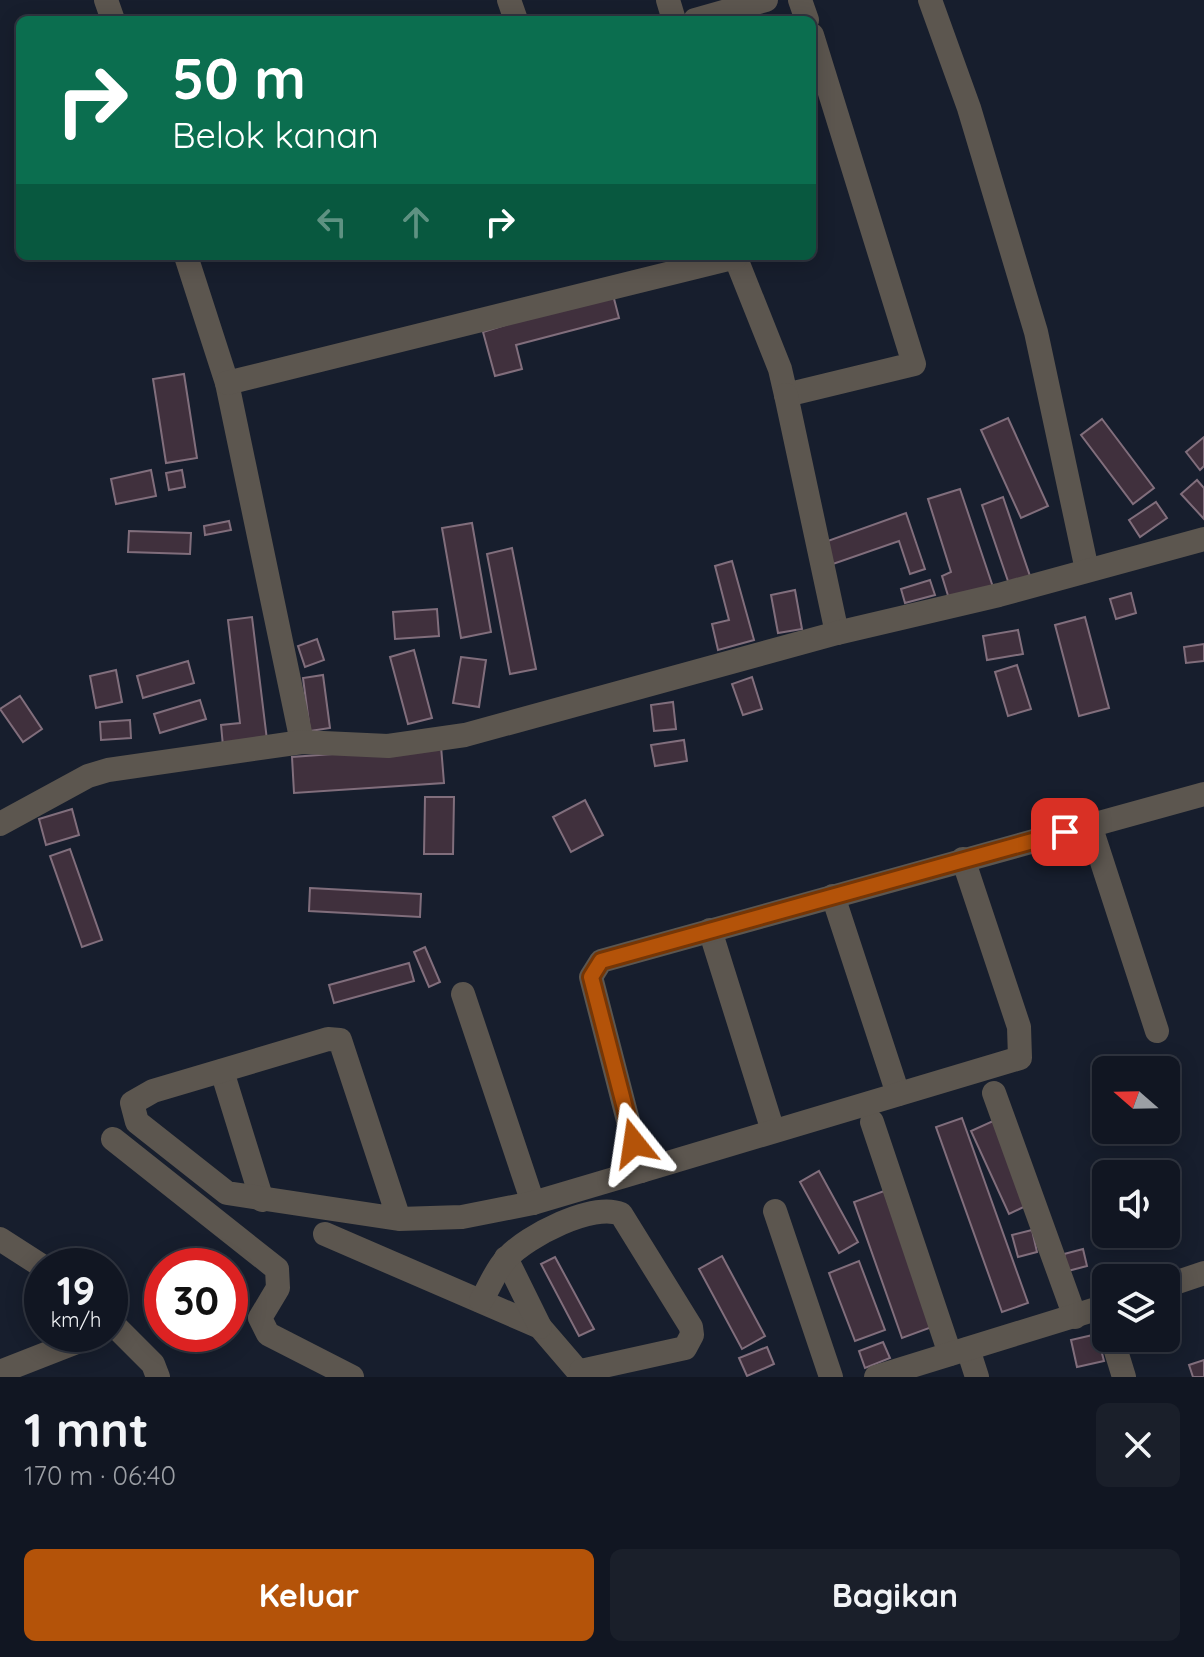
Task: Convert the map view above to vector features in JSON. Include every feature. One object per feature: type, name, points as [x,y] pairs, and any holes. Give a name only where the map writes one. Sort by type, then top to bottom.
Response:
[{"type":"street","points":[[709,16],[766,0]]},
{"type":"street","points":[[930,0],[992,181],[1036,332],[1038,355],[1087,570]]},
{"type":"street","points":[[786,395],[914,364],[882,252],[816,47]]},
{"type":"street","points":[[227,383],[667,265],[705,260]]},
{"type":"street","points":[[738,260],[780,369],[837,633]]},
{"type":"street","points":[[189,265],[227,383],[302,742]]},
{"type":"street","points":[[0,824],[88,776],[108,770],[302,742],[388,746],[465,735],[837,633],[1204,539]]},
{"type":"street","points":[[641,1171],[591,977],[601,961],[1204,794]]},
{"type":"street","points":[[1090,825],[1157,1031]]},
{"type":"street","points":[[399,1219],[340,1040],[328,1039],[139,1096],[132,1103],[132,1113],[137,1122],[227,1193],[399,1219],[462,1217],[533,1203],[1020,1058],[1019,1027],[963,859]]},
{"type":"street","points":[[833,896],[898,1094]]},
{"type":"street","points":[[710,930],[773,1131]]},
{"type":"street","points":[[463,994],[533,1203]]},
{"type":"street","points":[[222,1071],[262,1200]]},
{"type":"street","points":[[994,1093],[1075,1317]]},
{"type":"street","points":[[872,1122],[959,1352],[977,1377]]},
{"type":"street","points":[[113,1139],[277,1269],[278,1288],[260,1318],[268,1334],[352,1377]]},
{"type":"street","points":[[481,1301],[506,1258],[546,1228],[606,1211],[621,1214],[691,1327],[692,1335],[685,1348],[582,1374],[540,1327],[506,1258]]},
{"type":"street","points":[[775,1211],[831,1377]]},
{"type":"street","points":[[325,1234],[540,1327]]},
{"type":"street","points":[[0,1239],[24,1254]]},
{"type":"street","points":[[1180,1281],[1204,1273]]},
{"type":"street","points":[[876,1377],[1092,1314]]},
{"type":"street","points":[[128,1344],[153,1364],[158,1377]]},
{"type":"street","points":[[0,1372],[50,1352]]},
{"type":"street","points":[[1116,1352],[1124,1377]]},
{"type":"building","points":[[612,291],[619,318],[516,345],[522,369],[495,376],[483,332]]},
{"type":"building","points":[[184,374],[197,458],[166,463],[153,379]]},
{"type":"building","points":[[1008,418],[1048,506],[1021,518],[981,430]]},
{"type":"building","points":[[1102,419],[1154,488],[1133,504],[1081,435]]},
{"type":"building","points":[[1204,437],[1204,466],[1200,470],[1186,452]]},
{"type":"building","points":[[151,470],[156,496],[116,504],[111,479]]},
{"type":"building","points":[[182,470],[185,487],[169,490],[166,473]]},
{"type":"building","points":[[1197,480],[1204,488],[1204,519],[1181,494]]},
{"type":"building","points":[[960,489],[994,590],[950,602],[942,576],[951,572],[928,499]]},
{"type":"building","points":[[1003,497],[1030,576],[1009,584],[982,505]]},
{"type":"building","points":[[1156,502],[1167,518],[1140,537],[1129,520]]},
{"type":"building","points":[[906,513],[925,569],[910,574],[899,541],[830,565],[822,543]]},
{"type":"building","points":[[229,521],[231,530],[205,535],[204,526]]},
{"type":"building","points":[[472,523],[491,632],[461,638],[442,528]]},
{"type":"building","points":[[129,531],[191,533],[190,554],[128,552]]},
{"type":"building","points":[[512,548],[536,669],[510,674],[487,554]]},
{"type":"building","points":[[732,561],[754,640],[718,650],[712,624],[729,620],[715,566]]},
{"type":"building","points":[[930,580],[935,595],[905,603],[901,589]]},
{"type":"building","points":[[795,590],[802,629],[778,633],[771,595]]},
{"type":"building","points":[[1131,593],[1136,613],[1116,619],[1110,599]]},
{"type":"building","points":[[437,609],[439,636],[395,639],[393,612]]},
{"type":"building","points":[[252,617],[267,740],[223,746],[221,725],[240,723],[228,620]]},
{"type":"building","points":[[1085,617],[1109,708],[1079,716],[1055,625]]},
{"type":"building","points":[[1018,630],[1023,654],[987,660],[983,636]]},
{"type":"building","points":[[317,639],[324,660],[305,667],[298,646]]},
{"type":"building","points":[[1204,644],[1204,661],[1186,663],[1184,647]]},
{"type":"building","points":[[414,650],[432,718],[408,724],[390,657]]},
{"type":"building","points":[[461,657],[486,660],[479,707],[453,703]]},
{"type":"building","points":[[188,661],[194,683],[143,698],[137,676]]},
{"type":"building","points":[[1017,665],[1031,709],[1008,716],[995,672]]},
{"type":"building","points":[[116,670],[122,702],[96,708],[90,676]]},
{"type":"building","points":[[323,675],[330,728],[310,731],[303,678]]},
{"type":"building","points":[[752,677],[762,709],[743,715],[732,684]]},
{"type":"building","points":[[20,696],[42,729],[23,742],[0,709]]},
{"type":"building","points":[[200,700],[206,719],[160,733],[154,714]]},
{"type":"building","points":[[673,702],[676,729],[654,731],[651,705]]},
{"type":"building","points":[[130,720],[131,738],[101,740],[100,722]]},
{"type":"building","points":[[684,740],[687,761],[655,766],[651,745]]},
{"type":"building","points":[[441,746],[444,783],[294,793],[292,757]]},
{"type":"building","points":[[425,797],[454,797],[453,854],[424,854]]},
{"type":"building","points":[[585,800],[603,835],[571,852],[553,817]]},
{"type":"building","points":[[72,809],[79,835],[46,845],[39,819]]},
{"type":"building","points":[[70,849],[102,940],[82,947],[50,856]]},
{"type":"building","points":[[310,888],[421,894],[420,917],[309,911]]},
{"type":"building","points":[[425,947],[440,982],[429,987],[414,952]]},
{"type":"building","points":[[409,963],[414,981],[334,1003],[329,985]]},
{"type":"building","points":[[962,1118],[1028,1303],[1002,1312],[936,1127]]},
{"type":"building","points":[[993,1121],[1030,1204],[1009,1214],[971,1131]]},
{"type":"building","points":[[819,1171],[858,1242],[839,1253],[800,1182]]},
{"type":"building","points":[[884,1191],[932,1327],[902,1338],[854,1202]]},
{"type":"building","points":[[1032,1230],[1037,1252],[1018,1257],[1012,1235]]},
{"type":"building","points":[[1083,1249],[1087,1266],[1068,1271],[1064,1254]]},
{"type":"building","points":[[722,1256],[765,1336],[742,1349],[699,1269]]},
{"type":"building","points":[[555,1257],[594,1329],[579,1336],[541,1264]]},
{"type":"building","points":[[859,1261],[885,1330],[855,1341],[829,1273]]},
{"type":"building","points":[[1092,1335],[1092,1352],[1102,1352],[1104,1361],[1077,1367],[1071,1340]]},
{"type":"building","points":[[883,1342],[890,1358],[865,1368],[859,1351]]},
{"type":"building","points":[[767,1347],[774,1364],[747,1376],[739,1358]]},
{"type":"building","points":[[1204,1360],[1204,1377],[1193,1377],[1189,1365]]},
{"type":"route","points":[[634,1143],[591,977],[593,969],[601,961],[1065,832]]}]
